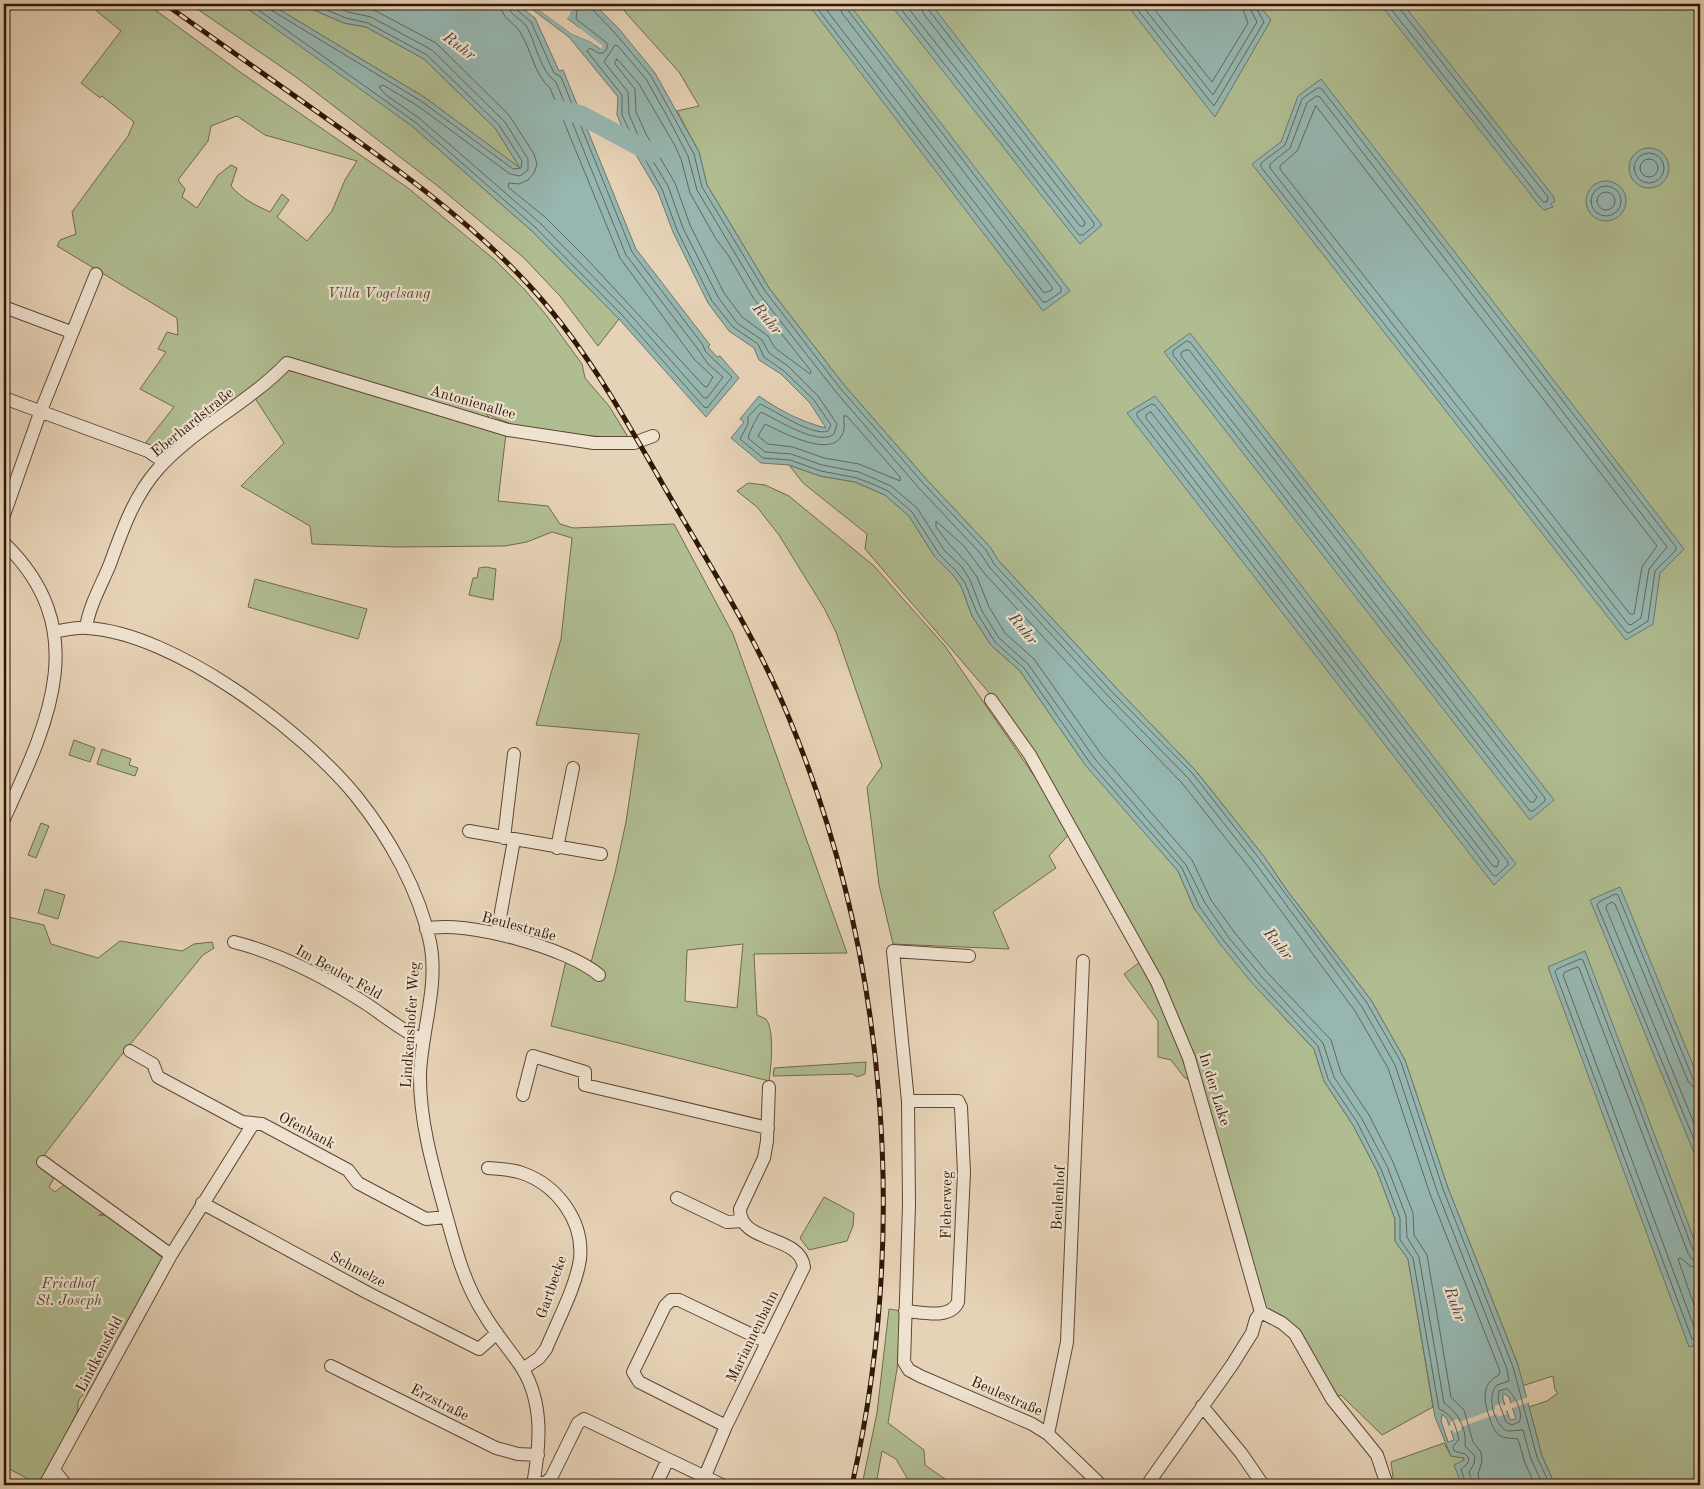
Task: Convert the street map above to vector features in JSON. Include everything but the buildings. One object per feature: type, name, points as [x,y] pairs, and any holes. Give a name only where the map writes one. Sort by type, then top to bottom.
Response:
[{"type":"street","points":[[4,515],[40,413],[71,332],[96,274]]},
{"type":"street","points":[[4,307],[71,332]]},
{"type":"street","name":"Antonienallee","points":[[287,363],[508,430],[594,443],[634,443],[653,436]]},
{"type":"street","name":"Eberhardstraße","points":[[86,628],[132,508],[147,483],[164,462],[255,393],[287,363]]},
{"type":"street","points":[[4,398],[40,413],[148,451],[164,462]]},
{"type":"street","points":[[4,542],[35,579],[54,632],[55,675],[47,717],[35,750],[4,819]]},
{"type":"street","name":"Lindkenshofer Weg","points":[[54,632],[86,628],[124,635],[191,664],[240,693],[302,742],[342,780],[376,824],[403,871],[426,929],[432,963],[432,985],[423,1040],[420,1077],[423,1115],[446,1217],[469,1287],[483,1314],[523,1369],[536,1407],[540,1434],[533,1484]]},
{"type":"street","name":"In der Lake","points":[[991,700],[1030,755],[1157,982],[1192,1067],[1266,1315]]},
{"type":"street","points":[[497,934],[509,839],[514,754]]},
{"type":"street","points":[[557,848],[573,768]]},
{"type":"street","points":[[469,831],[557,848],[601,854]]},
{"type":"street","name":"Beulestraße","points":[[426,929],[438,926],[452,926],[497,934],[567,956],[590,966],[599,974]]},
{"type":"street","name":"Im Beuler Feld","points":[[234,942],[275,955],[333,984],[380,1013],[409,1034],[423,1040]]},
{"type":"street","points":[[905,1311],[909,1205],[908,1101],[893,951],[970,956]]},
{"type":"street","name":"Beulenhof","points":[[1048,1434],[1068,1342],[1084,961]]},
{"type":"street","name":"Ofenbank","points":[[130,1052],[153,1064],[158,1077],[242,1122],[262,1124],[348,1170],[358,1183],[426,1219],[446,1217]]},
{"type":"street","points":[[523,1095],[533,1056],[586,1072],[585,1085],[768,1128]]},
{"type":"street","points":[[742,1221],[740,1210],[764,1158],[768,1128],[769,1087]]},
{"type":"street","name":"Fleherweg","points":[[905,1311],[945,1314],[953,1310],[958,1302],[964,1173],[961,1107],[958,1101],[908,1101]]},
{"type":"street","name":"Lindkensfeld","points":[[46,1485],[171,1255],[253,1124]]},
{"type":"street","points":[[43,1162],[171,1255]]},
{"type":"street","name":"Gartbecke","points":[[488,1168],[524,1174],[547,1187],[566,1206],[580,1239],[577,1272],[546,1349],[539,1358],[523,1369]]},
{"type":"street","name":"Mariannenbahn","points":[[677,1198],[726,1222],[742,1221],[749,1228],[794,1251],[803,1261],[802,1273],[726,1426],[705,1476]]},
{"type":"street","name":"Schmelze","points":[[202,1203],[368,1293],[479,1349],[497,1332]]},
{"type":"street","points":[[726,1426],[638,1382],[633,1372],[666,1306],[671,1300],[679,1300],[767,1342]]},
{"type":"street","name":"Beulestraße","points":[[905,1311],[904,1362],[912,1372],[1032,1424],[1048,1434],[1101,1485]]},
{"type":"street","points":[[1148,1485],[1252,1333],[1256,1319],[1266,1315],[1282,1322],[1295,1334],[1332,1399],[1377,1454],[1387,1485]]},
{"type":"street","name":"Erzstraße","points":[[331,1366],[496,1448],[518,1454],[538,1455]]},
{"type":"street","points":[[1202,1406],[1241,1454],[1263,1485]]},
{"type":"street","points":[[533,1484],[545,1483],[551,1478],[578,1423],[584,1419],[722,1485]]},
{"type":"street","points":[[656,1485],[668,1459]]},
{"type":"street","points":[[54,1470],[66,1485]]},
{"type":"green space","name":"Villa Vogelsang","points":[[88,4],[147,4],[240,72],[408,188],[495,260],[525,290],[547,316],[582,364],[585,378],[609,406],[628,437],[619,438],[534,430],[517,426],[486,413],[495,426],[506,433],[498,501],[548,506],[560,524],[573,528],[674,524],[733,634],[847,953],[754,954],[757,1015],[766,1019],[771,1032],[772,1049],[769,1081],[551,1026],[567,956],[590,966],[615,873],[626,822],[639,734],[536,725],[561,639],[572,538],[552,532],[527,542],[505,546],[398,547],[312,544],[310,526],[241,486],[284,443],[251,392],[173,449],[143,446],[174,407],[140,389],[166,352],[158,349],[167,332],[178,335],[177,318],[57,246],[60,240],[76,234],[72,212],[128,136],[134,122],[102,96],[100,98],[81,83],[121,31]],"holes":[[[237,116],[265,135],[357,161],[345,180],[332,211],[307,241],[277,217],[289,200],[282,194],[270,212],[249,201],[231,186],[237,168],[231,165],[218,175],[197,208],[182,197],[185,189],[178,180],[208,141],[211,126]],[[743,944],[737,1008],[685,1001],[687,950]]]},
{"type":"green space","points":[[190,4],[241,4],[412,126],[532,231],[619,319],[598,346],[560,296],[523,257],[439,187],[296,77]]},
{"type":"green space","points":[[270,4],[300,4],[344,23],[366,27],[424,59],[495,128],[521,169],[424,97]]},
{"type":"green space","points":[[618,4],[1700,4],[1700,1485],[1555,1485],[1542,1456],[1529,1407],[1547,1401],[1558,1393],[1555,1390],[1553,1376],[1522,1386],[1518,1365],[1448,1188],[1405,1060],[1371,1000],[1286,889],[1265,858],[1196,771],[1119,691],[998,560],[990,547],[927,480],[844,385],[769,288],[707,185],[699,152],[677,111],[699,106],[679,72]]},
{"type":"green space","points":[[789,465],[820,476],[855,482],[885,495],[909,516],[935,557],[961,586],[972,616],[991,645],[1020,671],[1080,757],[1178,871],[1194,908],[1279,1012],[1314,1049],[1324,1081],[1353,1125],[1377,1171],[1395,1219],[1395,1241],[1408,1259],[1433,1407],[1382,1435],[1341,1395],[1334,1398],[1296,1333],[1263,1312],[1197,1085],[1184,1077],[1171,1060],[1158,1057],[1158,1021],[1124,974],[1144,959],[991,695],[865,549],[867,534],[803,483]]},
{"type":"green space","points":[[748,483],[765,485],[789,496],[874,566],[945,646],[1072,831],[1049,856],[1056,868],[993,912],[1009,949],[893,944],[879,885],[867,787],[882,766],[836,632],[824,608],[779,535],[757,507],[737,491]]},
{"type":"green space","points":[[479,568],[496,569],[493,600],[469,595],[473,578],[477,578]]},
{"type":"green space","points":[[255,579],[367,609],[358,639],[248,607]]},
{"type":"green space","points":[[74,740],[95,748],[90,762],[69,755]]},
{"type":"green space","points":[[102,749],[131,759],[129,765],[138,768],[135,776],[97,764]]},
{"type":"green space","points":[[41,823],[49,826],[36,858],[28,855]]},
{"type":"green space","points":[[45,889],[65,895],[58,919],[38,913]]},
{"type":"green space","name":"Friedhof St. Joseph","points":[[4,916],[44,925],[51,944],[98,958],[120,941],[182,951],[194,944],[212,942],[214,948],[203,955],[119,1058],[39,1162],[54,1178],[49,1187],[55,1192],[64,1185],[110,1214],[99,1215],[108,1215],[164,1259],[90,1391],[80,1398],[78,1411],[39,1485],[4,1466]]},
{"type":"green space","points":[[866,1062],[865,1074],[857,1077],[853,1074],[773,1076],[774,1068]]},
{"type":"green space","points":[[824,1197],[854,1213],[853,1226],[847,1241],[809,1250],[800,1238]]},
{"type":"green space","points":[[889,1309],[901,1311],[897,1369],[888,1423],[924,1450],[925,1465],[945,1479],[946,1485],[911,1485],[896,1459],[882,1451],[876,1485],[862,1485],[877,1413]]},
{"type":"green space","points":[[1444,1443],[1451,1456],[1464,1458],[1459,1479],[1462,1485],[1394,1485],[1391,1462]]},
{"type":"water","points":[[241,4],[270,4],[424,97],[520,168],[495,128],[424,59],[366,27],[344,23],[300,4],[517,4],[535,18],[559,71],[563,70],[636,249],[710,345],[708,347],[717,357],[720,356],[739,378],[706,417],[619,319],[532,231],[412,126]]},
{"type":"water","points":[[525,4],[531,4],[572,34],[591,42],[600,49],[575,24],[567,19],[569,14],[572,13],[564,4],[594,4],[619,29],[655,73],[699,152],[707,185],[769,288],[844,385],[927,480],[990,547],[998,560],[1196,771],[1265,858],[1286,889],[1371,1000],[1405,1060],[1448,1188],[1518,1365],[1542,1456],[1555,1485],[1462,1485],[1454,1465],[1464,1460],[1464,1458],[1451,1456],[1435,1417],[1408,1259],[1395,1241],[1395,1219],[1377,1171],[1353,1125],[1324,1081],[1314,1049],[1252,983],[1220,944],[1194,908],[1178,871],[1086,766],[1020,671],[991,645],[972,616],[961,586],[935,557],[909,516],[885,495],[855,482],[820,476],[789,465],[761,463],[731,438],[744,422],[740,419],[759,396],[791,415],[808,423],[826,428],[810,403],[781,374],[759,360],[754,348],[729,331],[708,303],[673,232],[658,192],[629,143],[617,115],[618,97],[569,37]],"holes":[[[1503,1393],[1509,1397],[1516,1419],[1510,1420],[1503,1399]],[[1442,1414],[1447,1419],[1454,1440],[1448,1442],[1441,1421]]]},
{"type":"water","points":[[808,4],[849,4],[1070,291],[1043,311]]},
{"type":"water","points":[[890,4],[931,4],[1102,225],[1080,244]]},
{"type":"water","points":[[1126,4],[1258,4],[1271,20],[1215,117]]},
{"type":"water","points":[[1380,4],[1403,4],[1553,196],[1555,201],[1551,204],[1553,207],[1544,210],[1539,205]]},
{"type":"water","points":[[1321,79],[1684,549],[1660,573],[1653,624],[1626,640],[1252,164],[1281,142],[1298,96]]},
{"type":"water","points":[[1653,148],[1660,151],[1666,157],[1669,168],[1668,176],[1660,185],[1653,188],[1645,188],[1638,185],[1630,176],[1629,164],[1632,157],[1641,149]]},
{"type":"water","points":[[1610,181],[1617,184],[1623,190],[1626,201],[1625,209],[1617,218],[1610,221],[1602,221],[1595,218],[1587,209],[1586,197],[1589,190],[1598,182]]},
{"type":"water","points":[[1190,333],[1554,800],[1530,820],[1164,352]]},
{"type":"water","points":[[1155,396],[1516,864],[1494,885],[1127,413]]},
{"type":"water","points":[[1620,887],[1700,1082],[1700,1167],[1590,900]]},
{"type":"water","points":[[1585,951],[1700,1255],[1700,1344],[1689,1347],[1548,967]]},
{"type":"pier","points":[[531,4],[536,4],[573,32],[589,38],[565,21],[566,13],[570,12],[562,4],[564,4],[572,11],[567,19],[603,46],[601,49],[591,42],[572,34]]},
{"type":"pier","points":[[1528,1397],[1530,1402],[1510,1409],[1509,1404]]},
{"type":"pier","points":[[1502,1403],[1503,1406],[1507,1404],[1509,1410],[1505,1411],[1506,1414],[1498,1417],[1497,1414],[1461,1427],[1461,1430],[1454,1433],[1453,1430],[1449,1431],[1447,1427],[1451,1425],[1450,1422],[1457,1419],[1459,1422],[1495,1409],[1495,1406]]},
{"type":"waterway","name":"Ruhr","points":[[557,109],[581,115],[652,153]]},
{"type":"railway","points":[[165,4],[407,177],[481,238],[526,282],[570,335],[626,420],[737,611],[777,691],[789,718],[822,809],[849,903],[867,999],[879,1097],[883,1195],[880,1292],[870,1389],[852,1485]]}]
